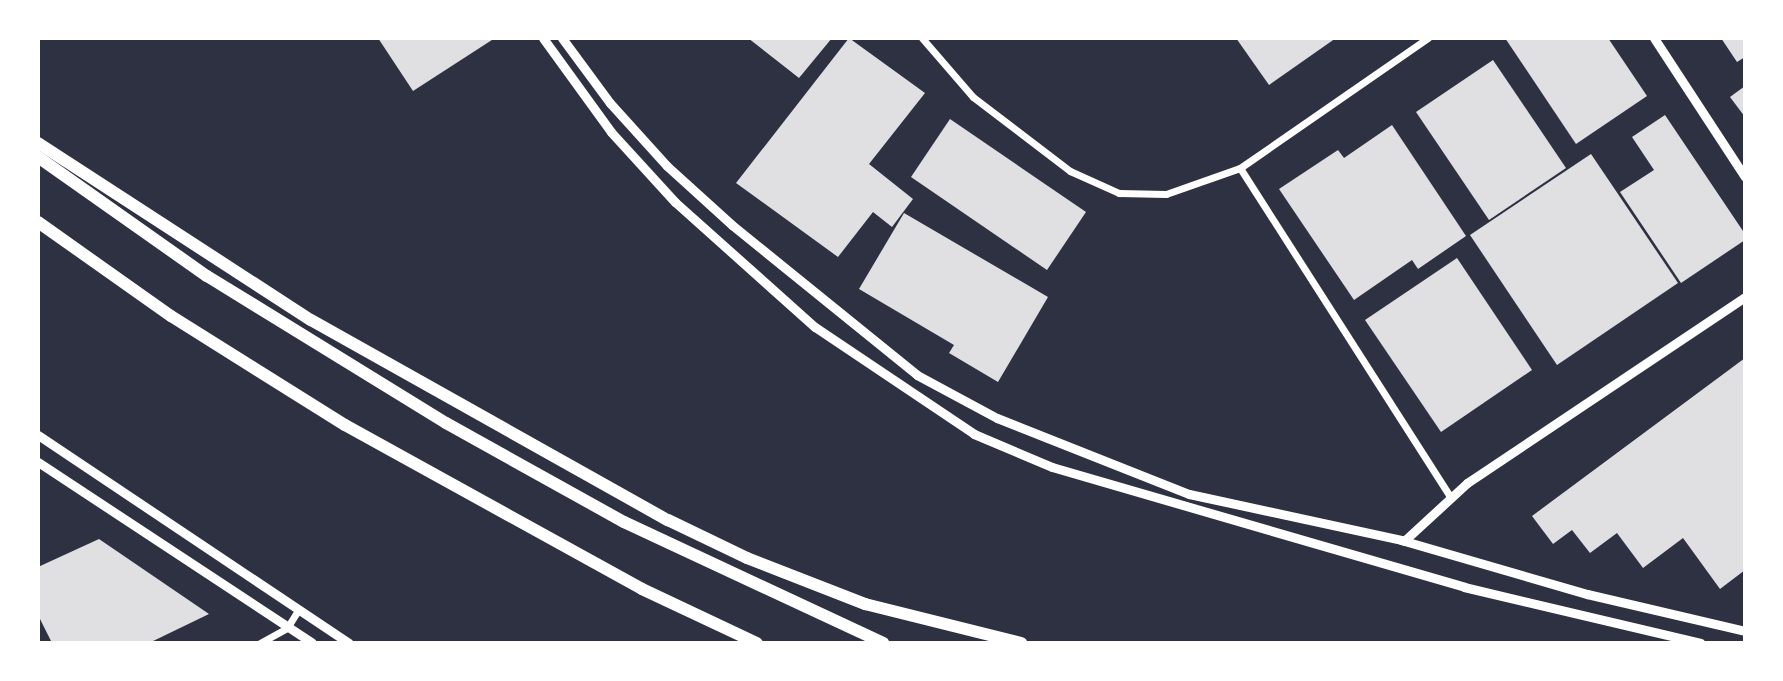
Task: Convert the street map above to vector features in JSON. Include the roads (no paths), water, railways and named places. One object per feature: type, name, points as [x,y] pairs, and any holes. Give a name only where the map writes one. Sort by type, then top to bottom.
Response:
[{"type":"highway","points":[[38,143],[311,320],[668,520],[760,564],[865,604],[1021,643]]},
{"type":"highway","points":[[38,157],[207,276],[446,423],[624,522],[883,643]]},
{"type":"highway","points":[[38,222],[171,316],[345,425],[592,563],[757,643]]},
{"type":"street","points":[[543,38],[611,132],[675,202],[815,327],[974,434],[1052,467],[1464,587],[1700,643]]},
{"type":"street","points":[[562,38],[667,166],[849,324],[917,375],[1084,456],[1189,494],[1404,541],[1587,594],[1745,631]]},
{"type":"street","points":[[922,38],[973,97],[1070,171],[1119,193],[1166,194],[1240,168],[1428,38]]},
{"type":"street","points":[[1654,38],[1745,177]]},
{"type":"street","points":[[1240,168],[1451,498]]},
{"type":"street","points":[[1404,541],[1451,498],[1745,297]]},
{"type":"street","points":[[38,435],[297,612],[349,643]]},
{"type":"street","points":[[38,462],[312,643]]},
{"type":"street","points":[[260,643],[287,628],[297,612]]}]
